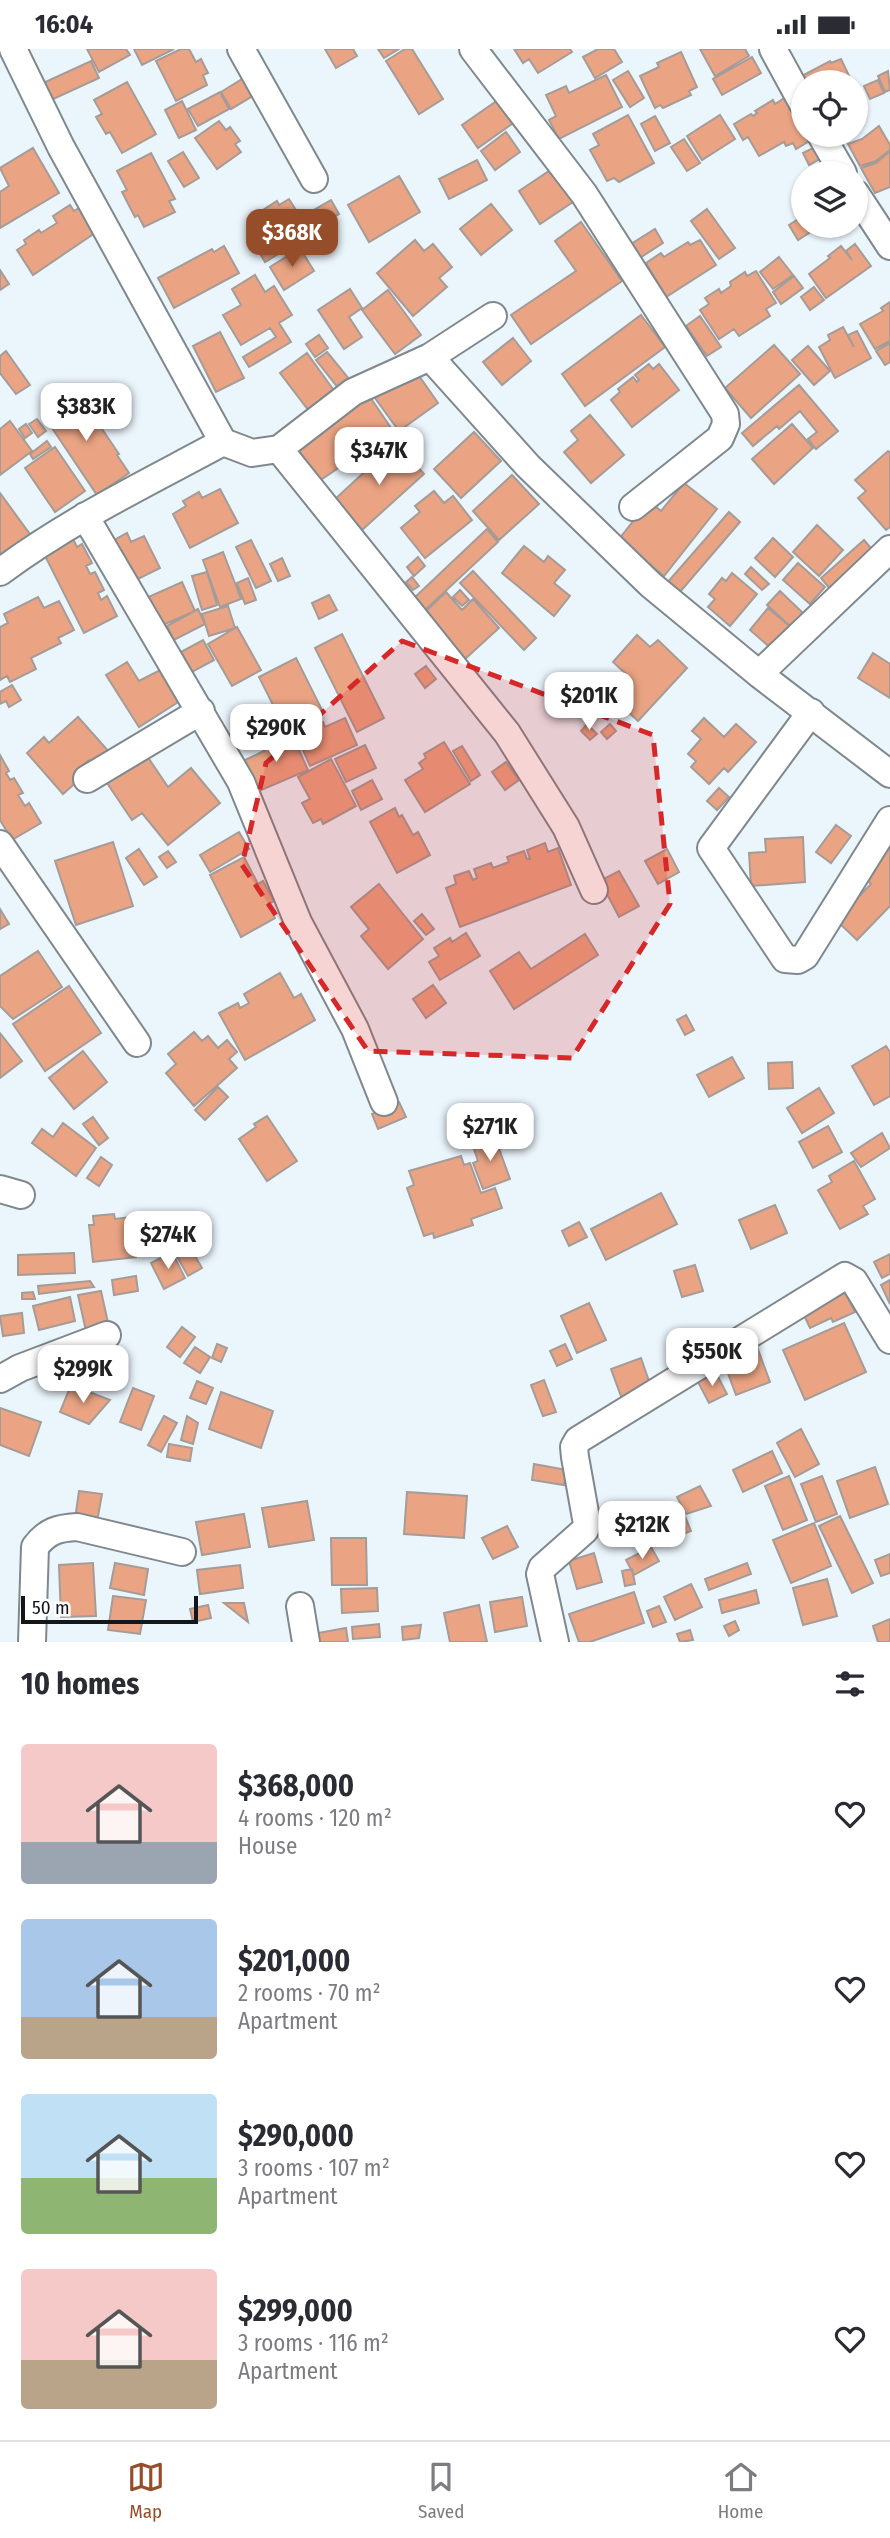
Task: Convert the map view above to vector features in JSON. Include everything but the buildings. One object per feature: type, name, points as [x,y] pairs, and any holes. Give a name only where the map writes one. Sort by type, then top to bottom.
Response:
[{"type":"street","points":[[13,49],[61,147],[223,442],[253,453],[279,449],[353,392],[430,358],[493,316]]},
{"type":"street","points":[[241,49],[314,179]]},
{"type":"street","points":[[473,49],[584,194],[725,414],[726,424],[720,438],[633,507]]},
{"type":"street","points":[[773,49],[791,82]]},
{"type":"street","points":[[868,212],[890,246]]},
{"type":"street","points":[[430,358],[528,466],[651,585],[759,674],[890,774]]},
{"type":"street","points":[[0,572],[40,542],[223,442]]},
{"type":"street","points":[[279,449],[507,733],[566,827],[594,890]]},
{"type":"street","points":[[85,516],[241,782],[298,922],[355,1029],[384,1102]]},
{"type":"street","points":[[759,674],[890,549]]},
{"type":"street","points":[[87,779],[201,711]]},
{"type":"street","points":[[811,712],[711,848],[785,959],[793,961],[804,956],[890,820]]},
{"type":"street","points":[[0,844],[137,1043]]},
{"type":"street","points":[[555,1642],[540,1574],[542,1568],[585,1530],[587,1524],[575,1451],[578,1440],[845,1276],[852,1279],[890,1340]]},
{"type":"street","points":[[0,1379],[20,1367],[107,1335]]},
{"type":"street","points":[[32,1642],[35,1547],[44,1535],[60,1528],[77,1527],[182,1552]]},
{"type":"street","points":[[300,1606],[306,1642]]},
{"type":"highlighted area","points":[[402,641],[653,735],[670,904],[572,1058],[368,1051],[242,865],[266,763]]}]
